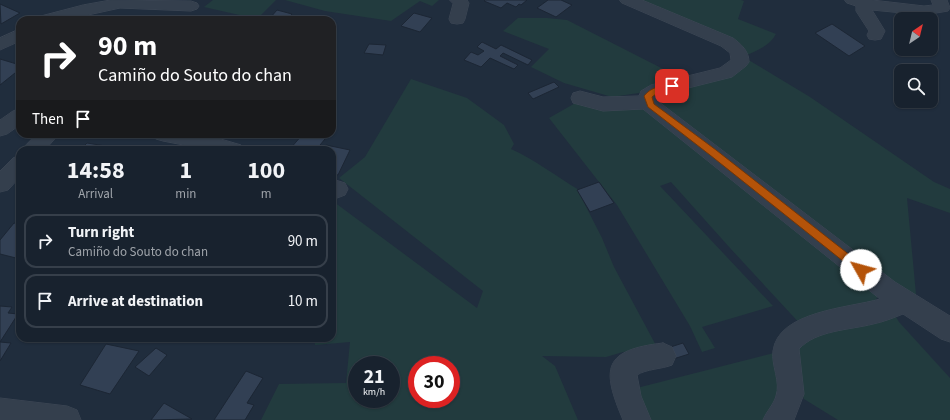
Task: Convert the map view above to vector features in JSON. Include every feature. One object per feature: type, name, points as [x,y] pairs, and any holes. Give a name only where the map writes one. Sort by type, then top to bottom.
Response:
[{"type":"street","points":[[457,18],[461,3],[458,0]]},
{"type":"street","points":[[628,0],[727,42],[738,52],[741,57],[740,62],[726,73],[658,89],[648,96],[650,105],[713,152],[886,290],[950,330]]},
{"type":"street","points":[[859,2],[912,10],[937,11],[944,7]]},
{"type":"street","points":[[859,2],[877,31],[875,35]]},
{"type":"street","points":[[61,16],[120,3],[196,3]]},
{"type":"street","points":[[175,16],[196,3]]},
{"type":"street","points":[[0,44],[16,36]]},
{"type":"street","points":[[580,98],[603,104],[650,102]]},
{"type":"street","points":[[0,129],[16,119]]},
{"type":"street","points":[[37,146],[45,138]]},
{"type":"street","points":[[185,138],[220,146]]},
{"type":"street","points":[[0,184],[16,168]]},
{"type":"street","points":[[777,420],[789,404],[792,395],[786,353],[788,343],[796,335],[827,322],[873,312],[904,302]]},
{"type":"street","points":[[637,420],[624,383],[622,370],[628,364],[663,356]]},
{"type":"street","points":[[0,412],[67,420]]},
{"type":"green space","points":[[213,0],[276,0],[260,16],[244,16],[204,7]]},
{"type":"green space","points":[[285,0],[439,0],[432,6],[420,1],[391,21],[325,11]]},
{"type":"green space","points":[[634,0],[741,0],[744,1],[738,19],[776,34],[767,44],[747,55]]},
{"type":"green space","points":[[518,18],[567,20],[675,75],[673,78],[645,92],[612,97],[564,83],[531,67],[549,49],[503,31]]},
{"type":"green space","points":[[747,59],[810,97],[934,182],[950,189],[950,213],[907,198],[917,305],[653,102],[659,93]]},
{"type":"green space","points":[[411,79],[467,98],[504,125],[514,144],[511,149],[537,163],[579,190],[578,191],[602,238],[614,267],[659,351],[623,352],[606,357],[542,356],[555,366],[578,420],[261,420],[279,384],[346,383],[348,362],[348,408],[400,408],[400,356],[349,356],[350,342],[315,345],[315,342],[336,342],[336,203],[477,308],[483,291],[339,178],[365,157]]},
{"type":"green space","points":[[579,101],[647,105],[878,296],[873,304],[803,327],[671,182],[660,186],[773,306],[702,327],[715,348],[702,352],[690,326],[617,205],[549,118]]},
{"type":"green space","points":[[893,312],[899,322],[950,378],[950,420],[838,420],[804,399],[797,383],[798,342]]},
{"type":"green space","points":[[778,352],[786,387],[766,420],[641,420],[629,390]]},
{"type":"building","points":[[527,0],[516,7],[507,3],[501,8],[484,1]]},
{"type":"building","points":[[548,0],[561,0],[572,5],[556,17],[537,8]]},
{"type":"building","points":[[0,4],[20,13],[1,24]]},
{"type":"building","points":[[277,10],[292,14],[290,16],[272,16]]},
{"type":"building","points":[[414,13],[432,18],[420,32],[401,26]]},
{"type":"building","points":[[832,24],[865,46],[849,56],[815,33]]},
{"type":"building","points":[[482,42],[496,49],[501,45],[532,60],[528,65],[503,53],[500,56],[518,65],[514,69],[490,58],[481,67],[464,60],[471,52],[478,55],[484,51],[477,47]]},
{"type":"building","points":[[369,44],[386,45],[383,55],[364,53]]},
{"type":"building","points":[[0,59],[16,64],[16,72],[0,85]]},
{"type":"building","points":[[554,82],[559,87],[533,99],[528,93]]},
{"type":"building","points":[[300,138],[326,138],[319,146],[292,146]]},
{"type":"building","points":[[87,143],[106,146],[84,146]]},
{"type":"building","points":[[336,147],[350,150],[338,175],[336,175]]},
{"type":"building","points":[[599,182],[614,203],[590,212],[577,190]]},
{"type":"building","points":[[14,223],[16,223],[16,258],[0,254],[0,240]]},
{"type":"building","points":[[0,306],[12,307],[8,313],[16,314],[16,317],[0,342]]},
{"type":"building","points":[[0,342],[11,343],[0,361]]},
{"type":"building","points":[[683,343],[689,354],[667,361],[661,350]]},
{"type":"building","points":[[106,344],[139,351],[110,394],[80,385]]},
{"type":"building","points":[[156,348],[167,355],[149,376],[135,367]]},
{"type":"building","points":[[246,371],[263,378],[247,403],[254,405],[245,420],[214,420]]},
{"type":"building","points":[[164,403],[192,419],[151,420]]},
{"type":"route","points":[[672,86],[658,89],[648,96],[650,105],[713,152],[861,270]]}]
